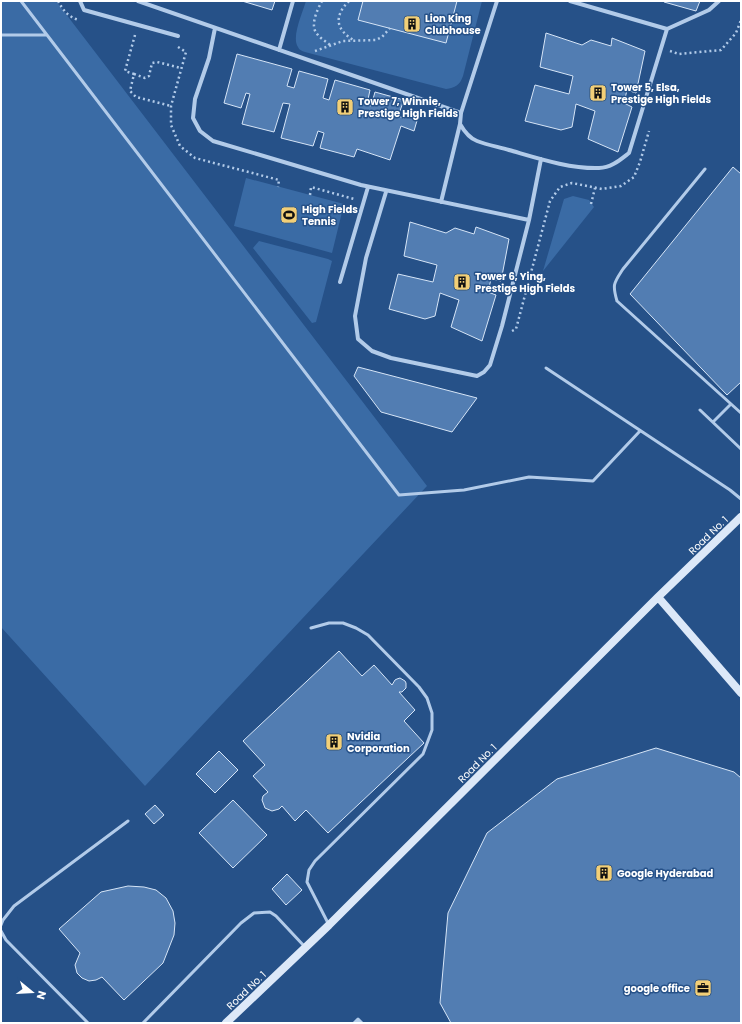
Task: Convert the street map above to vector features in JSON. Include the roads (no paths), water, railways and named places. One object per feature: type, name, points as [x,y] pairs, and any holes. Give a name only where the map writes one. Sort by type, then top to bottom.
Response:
[{"type":"street","points":[[80,1],[84,10],[178,36]]},
{"type":"street","points":[[138,1],[461,113]]},
{"type":"street","points":[[279,50],[293,1]]},
{"type":"street","points":[[441,202],[460,124],[461,113],[497,1]]},
{"type":"street","points":[[570,1],[667,29],[709,10],[719,1]]},
{"type":"street","points":[[216,28],[209,58],[195,99],[193,118],[200,131],[213,141],[386,192],[529,220]]},
{"type":"street","points":[[460,124],[466,134],[476,141],[541,159],[571,165],[600,168],[612,165],[629,153],[667,29]]},
{"type":"street","points":[[386,192],[366,258],[355,316],[358,339],[372,351],[391,358],[476,376],[484,372],[490,365],[529,220],[541,159]]},
{"type":"street","points":[[340,282],[368,187]]},
{"type":"street","name":"Road No. 1","points":[[226,1023],[329,925],[658,597],[741,517]]},
{"type":"street","points":[[658,597],[741,693]]},
{"type":"lane","points":[[21,1],[399,495],[464,490],[529,477],[593,481],[640,431]]},
{"type":"lane","points":[[1,36],[47,35]]},
{"type":"lane","points":[[705,169],[623,269],[614,283],[614,292],[617,301],[741,412]]},
{"type":"lane","points":[[546,368],[730,490],[741,499]]},
{"type":"lane","points":[[713,422],[731,404]]},
{"type":"lane","points":[[700,410],[741,449]]},
{"type":"lane","points":[[311,628],[329,623],[342,623],[356,628],[368,636],[419,687],[427,698],[432,714],[432,730],[423,754],[315,861],[309,870],[307,882],[329,925]]},
{"type":"lane","points":[[1,926],[3,920],[14,906],[128,822]]},
{"type":"lane","points":[[143,1023],[241,923],[254,913],[270,912],[276,916],[305,947]]},
{"type":"lane","points":[[1,931],[6,940],[88,1023]]},
{"type":"lane","points":[[354,1023],[358,1019],[362,1023]]},
{"type":"place","name":"Lion King Clubhouse","points":[[412,24]]},
{"type":"place","name":"Tower 5, Elsa, Prestige High Fields","points":[[598,93]]},
{"type":"place","name":"Tower 7, Winnie, Prestige High Fields","points":[[345,107]]},
{"type":"place","name":"High Fields Tennis","points":[[289,215]]},
{"type":"place","name":"Tower 6, Ying, Prestige High Fields","points":[[462,282]]},
{"type":"place","name":"Nvidia Corporation","points":[[334,742]]},
{"type":"place","name":"Google Hyderabad","points":[[604,873]]},
{"type":"place","name":"google office","points":[[703,988]]}]
